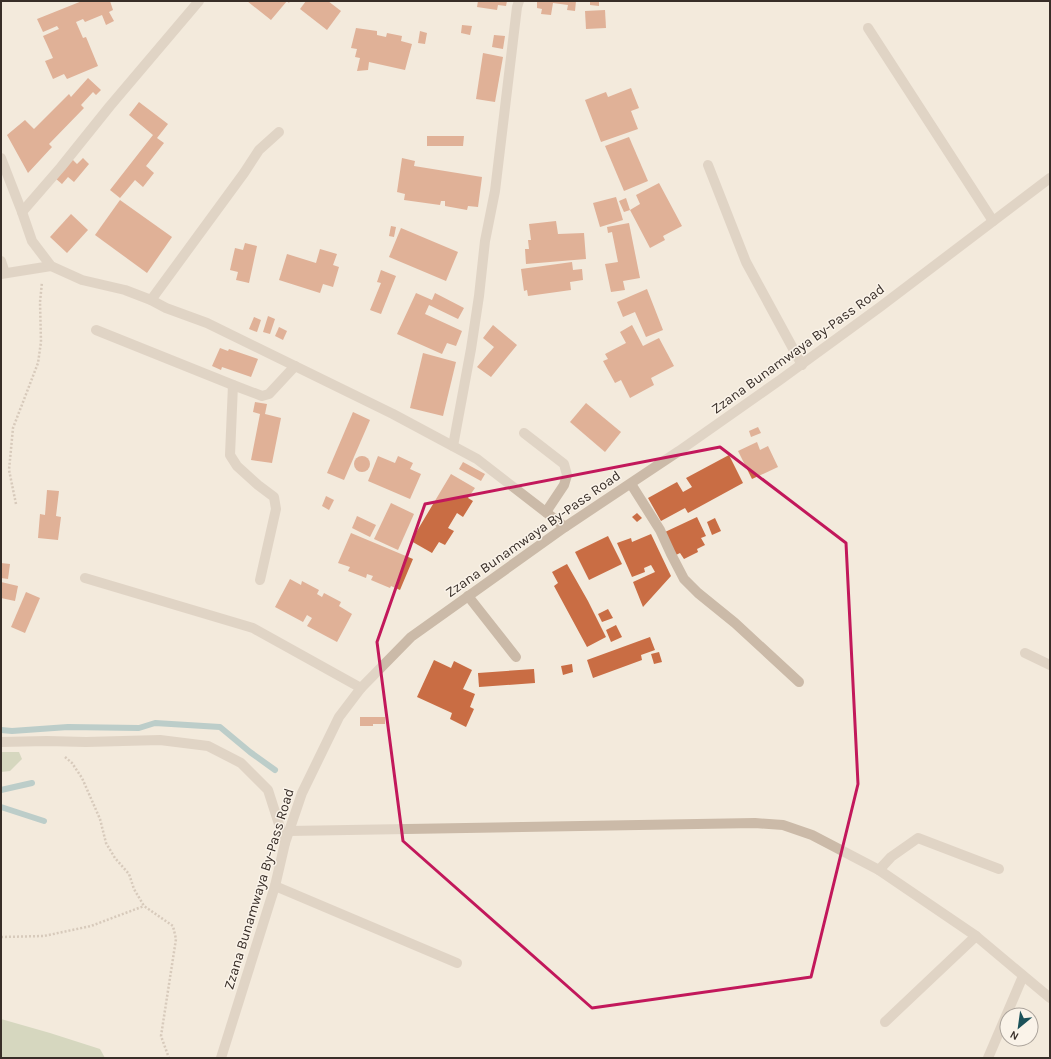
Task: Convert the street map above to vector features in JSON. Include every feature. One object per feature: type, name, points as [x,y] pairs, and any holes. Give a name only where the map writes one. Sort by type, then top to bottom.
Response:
[{"type":"street","points":[[22,212],[199,1]]},
{"type":"street","points":[[453,446],[471,349],[485,241],[495,191],[517,7],[519,1]]},
{"type":"street","points":[[868,28],[992,222]]},
{"type":"street","points":[[150,300],[244,173],[259,150],[279,132]]},
{"type":"street","points":[[1,158],[32,241],[51,266],[82,280],[125,290],[166,308],[207,323],[393,414],[477,459],[565,527]]},
{"type":"street","points":[[708,165],[746,262],[802,365]]},
{"type":"street","name":"Zzana Bunamwaya By-Pass Road","points":[[221,1058],[275,886],[285,844],[302,793],[339,717],[361,688],[411,636],[565,527],[631,484],[802,365],[1050,178]]},
{"type":"street","points":[[1,261],[3,274],[51,266]]},
{"type":"street","points":[[96,330],[262,396],[269,394],[295,366]]},
{"type":"street","points":[[233,385],[230,455],[237,466],[274,497],[276,509],[260,580]]},
{"type":"street","points":[[524,433],[564,464],[567,474],[564,485],[546,512]]},
{"type":"street","points":[[631,484],[660,530],[684,579],[698,593],[735,623],[799,682]]},
{"type":"street","points":[[85,578],[253,628],[361,688]]},
{"type":"street","points":[[468,596],[516,656]]},
{"type":"street","points":[[1025,653],[1050,665]]},
{"type":"street","points":[[1,742],[160,740],[208,746],[241,763],[268,790],[285,844]]},
{"type":"street","points":[[289,831],[755,823],[783,825],[812,835],[879,870],[976,936],[1050,998]]},
{"type":"street","points":[[879,870],[891,857],[918,838],[999,869]]},
{"type":"street","points":[[275,886],[457,963]]},
{"type":"street","points":[[885,1022],[976,936]]},
{"type":"street","points":[[988,1058],[1023,976]]},
{"type":"path","points":[[16,504],[9,470],[13,428],[38,363],[41,342],[40,302],[42,281],[51,266]]},
{"type":"path","points":[[47,741],[72,763],[82,778],[100,819],[106,843],[115,858],[129,874],[134,890],[144,906],[173,926],[176,939],[161,1036],[170,1058]]},
{"type":"path","points":[[1,937],[44,936],[78,929],[91,926],[144,906]]},
{"type":"highlighted area","points":[[720,447],[846,543],[858,784],[811,977],[592,1008],[403,841],[377,642],[425,504]]},
{"type":"green space","points":[[1,752],[19,752],[22,759],[10,771],[1,772]]},
{"type":"green space","points":[[1,1019],[100,1049],[105,1058],[1,1058]]},
{"type":"building","points":[[82,1],[110,1],[113,10],[109,12],[114,21],[106,25],[102,15],[85,22],[83,19],[76,22],[83,38],[86,37],[98,66],[67,79],[64,74],[53,79],[45,61],[53,58],[43,36],[59,29],[57,26],[43,32],[37,19]]},
{"type":"building","points":[[247,1],[287,1],[271,20]]},
{"type":"building","points":[[306,1],[328,1],[341,11],[327,30],[300,9]]},
{"type":"building","points":[[478,1],[507,1],[506,6],[498,5],[497,10],[477,7]]},
{"type":"building","points":[[537,1],[576,1],[575,11],[567,10],[568,5],[553,3],[551,15],[541,14],[542,9],[537,8]]},
{"type":"building","points":[[590,1],[599,1],[599,6],[590,5]]},
{"type":"building","points":[[605,10],[606,28],[586,29],[585,11]]},
{"type":"building","points":[[462,25],[472,26],[470,35],[461,33]]},
{"type":"building","points":[[356,28],[377,31],[377,35],[386,37],[387,33],[402,36],[401,41],[412,44],[405,70],[369,62],[368,70],[357,71],[360,58],[355,57],[357,49],[351,48]]},
{"type":"building","points":[[420,31],[427,33],[425,44],[418,43]]},
{"type":"building","points":[[494,35],[505,36],[503,49],[492,47]]},
{"type":"building","points":[[483,53],[503,57],[495,102],[476,99]]},
{"type":"building","points":[[88,78],[101,90],[96,95],[93,92],[81,105],[84,108],[49,144],[52,147],[28,173],[7,135],[25,120],[34,129],[69,94],[71,97]]},
{"type":"building","points":[[631,88],[639,108],[631,111],[638,129],[601,142],[585,100],[606,92],[608,97]]},
{"type":"building","points":[[139,102],[168,124],[157,138],[164,143],[146,166],[154,173],[143,187],[135,180],[120,198],[110,190],[153,135],[129,115]]},
{"type":"building","points":[[427,136],[464,136],[463,146],[427,146]]},
{"type":"building","points":[[629,137],[648,181],[624,191],[605,146]]},
{"type":"building","points":[[83,158],[89,164],[74,182],[68,177],[62,184],[55,178],[72,159],[77,164]]},
{"type":"building","points":[[402,158],[415,161],[414,166],[482,177],[478,207],[468,206],[467,210],[445,206],[445,201],[441,201],[440,205],[404,200],[405,194],[397,192]]},
{"type":"building","points":[[659,183],[682,226],[663,236],[665,240],[650,248],[630,210],[640,204],[636,195]]},
{"type":"building","points":[[616,197],[623,220],[600,227],[593,203]]},
{"type":"building","points":[[626,198],[630,210],[624,212],[619,201]]},
{"type":"building","points":[[120,200],[172,237],[147,273],[95,235]]},
{"type":"building","points":[[71,214],[88,230],[67,253],[50,237]]},
{"type":"building","points":[[556,221],[558,234],[584,233],[586,259],[526,264],[525,249],[529,249],[528,240],[531,240],[529,224]]},
{"type":"building","points":[[629,223],[640,278],[623,281],[625,290],[611,292],[605,264],[618,262],[612,232],[608,233],[607,227]]},
{"type":"building","points":[[391,226],[396,227],[394,237],[389,236]]},
{"type":"building","points":[[401,228],[458,252],[446,281],[389,257]]},
{"type":"building","points":[[245,243],[257,246],[249,283],[236,280],[238,272],[230,270],[235,248],[243,250]]},
{"type":"building","points":[[320,249],[337,254],[333,265],[339,267],[333,287],[323,284],[320,293],[279,280],[287,254],[316,263]]},
{"type":"building","points":[[572,262],[573,270],[582,269],[583,280],[570,282],[571,290],[528,296],[527,290],[524,291],[521,269]]},
{"type":"building","points":[[381,270],[396,276],[381,314],[370,310],[381,283],[377,282]]},
{"type":"building","points":[[647,289],[663,330],[646,337],[635,312],[623,317],[617,302]]},
{"type":"building","points":[[416,293],[432,300],[435,293],[464,308],[458,319],[429,305],[425,314],[462,331],[456,346],[447,343],[442,354],[397,334]]},
{"type":"building","points":[[268,316],[275,319],[270,334],[263,332]]},
{"type":"building","points":[[254,317],[261,320],[257,332],[249,329]]},
{"type":"building","points":[[493,325],[517,345],[491,377],[477,367],[494,347],[483,338]]},
{"type":"building","points":[[632,325],[643,346],[659,338],[674,366],[651,378],[654,385],[630,398],[621,380],[615,383],[603,361],[608,359],[605,354],[626,343],[620,332]]},
{"type":"building","points":[[279,327],[287,331],[283,340],[275,336]]},
{"type":"building","points":[[220,348],[228,351],[229,349],[258,359],[251,377],[222,367],[221,370],[212,366]]},
{"type":"building","points":[[423,353],[456,362],[443,416],[410,408]]},
{"type":"building","points":[[255,402],[267,404],[265,414],[281,418],[272,463],[251,460],[260,414],[253,412]]},
{"type":"building","points":[[586,403],[621,432],[605,452],[570,422]]},
{"type":"building","points":[[353,412],[370,420],[344,480],[327,473]]},
{"type":"building","points":[[758,427],[761,433],[751,437],[749,431]]},
{"type":"building","points":[[757,442],[760,450],[768,446],[778,467],[752,479],[738,451]]},
{"type":"building","points":[[729,455],[743,483],[688,513],[685,508],[661,521],[648,498],[677,482],[683,492],[692,487],[686,478]]},
{"type":"building","points":[[362,456],[369,461],[370,464],[365,471],[362,472],[355,467],[354,464],[359,457]]},
{"type":"building","points":[[378,456],[395,463],[398,456],[413,463],[410,469],[421,474],[410,499],[368,481]]},
{"type":"building","points":[[463,462],[485,474],[481,481],[459,469]]},
{"type":"building","points":[[451,474],[475,488],[468,498],[473,501],[463,517],[457,513],[448,528],[454,531],[445,545],[439,542],[432,553],[411,541]]},
{"type":"building","points":[[47,490],[59,491],[56,516],[61,517],[58,540],[38,538],[40,514],[45,515]]},
{"type":"building","points":[[326,496],[334,500],[329,510],[322,506]]},
{"type":"building","points":[[391,503],[414,514],[398,550],[374,539]]},
{"type":"building","points":[[637,513],[642,518],[637,522],[632,517]]},
{"type":"building","points":[[357,516],[376,525],[370,537],[352,528]]},
{"type":"building","points":[[697,517],[706,536],[701,538],[705,545],[697,549],[698,552],[684,559],[680,553],[676,555],[665,532]]},
{"type":"building","points":[[715,518],[721,531],[712,535],[707,522]]},
{"type":"building","points":[[351,533],[413,559],[400,590],[391,586],[390,588],[371,580],[373,576],[367,574],[366,578],[348,571],[350,567],[338,563]]},
{"type":"building","points":[[651,534],[671,576],[643,607],[633,582],[655,572],[651,565],[644,568],[645,572],[632,577],[617,543],[631,538],[632,542]]},
{"type":"building","points":[[608,536],[622,564],[589,580],[575,552]]},
{"type":"building","points":[[1,563],[10,564],[8,579],[1,578]]},
{"type":"building","points":[[567,564],[606,637],[587,647],[554,586],[558,583],[552,572]]},
{"type":"building","points":[[290,579],[301,585],[302,581],[319,590],[317,594],[322,597],[324,593],[341,602],[339,606],[352,614],[337,642],[307,626],[312,618],[307,615],[303,622],[275,607]]},
{"type":"building","points":[[1,582],[18,586],[15,601],[1,598]]},
{"type":"building","points":[[26,592],[40,598],[25,633],[11,627]]},
{"type":"building","points":[[608,609],[613,618],[602,622],[598,614]]},
{"type":"building","points":[[616,625],[622,637],[611,642],[606,630]]},
{"type":"building","points":[[650,637],[655,650],[641,655],[642,660],[593,678],[587,660]]},
{"type":"building","points":[[659,652],[662,662],[654,664],[651,654]]},
{"type":"building","points":[[434,660],[451,668],[454,661],[472,670],[463,689],[475,694],[470,707],[474,709],[466,727],[450,719],[452,713],[417,697]]},
{"type":"building","points":[[572,664],[573,672],[563,675],[561,666]]},
{"type":"building","points":[[534,669],[535,683],[479,687],[478,673]]},
{"type":"building","points":[[360,717],[385,717],[385,724],[360,726]]},
{"type":"waterway","points":[[1,730],[12,731],[68,727],[139,728],[155,723],[220,727],[250,752],[275,770]]},
{"type":"waterway","points":[[1,790],[32,783]]},
{"type":"waterway","points":[[1,807],[44,821]]}]
